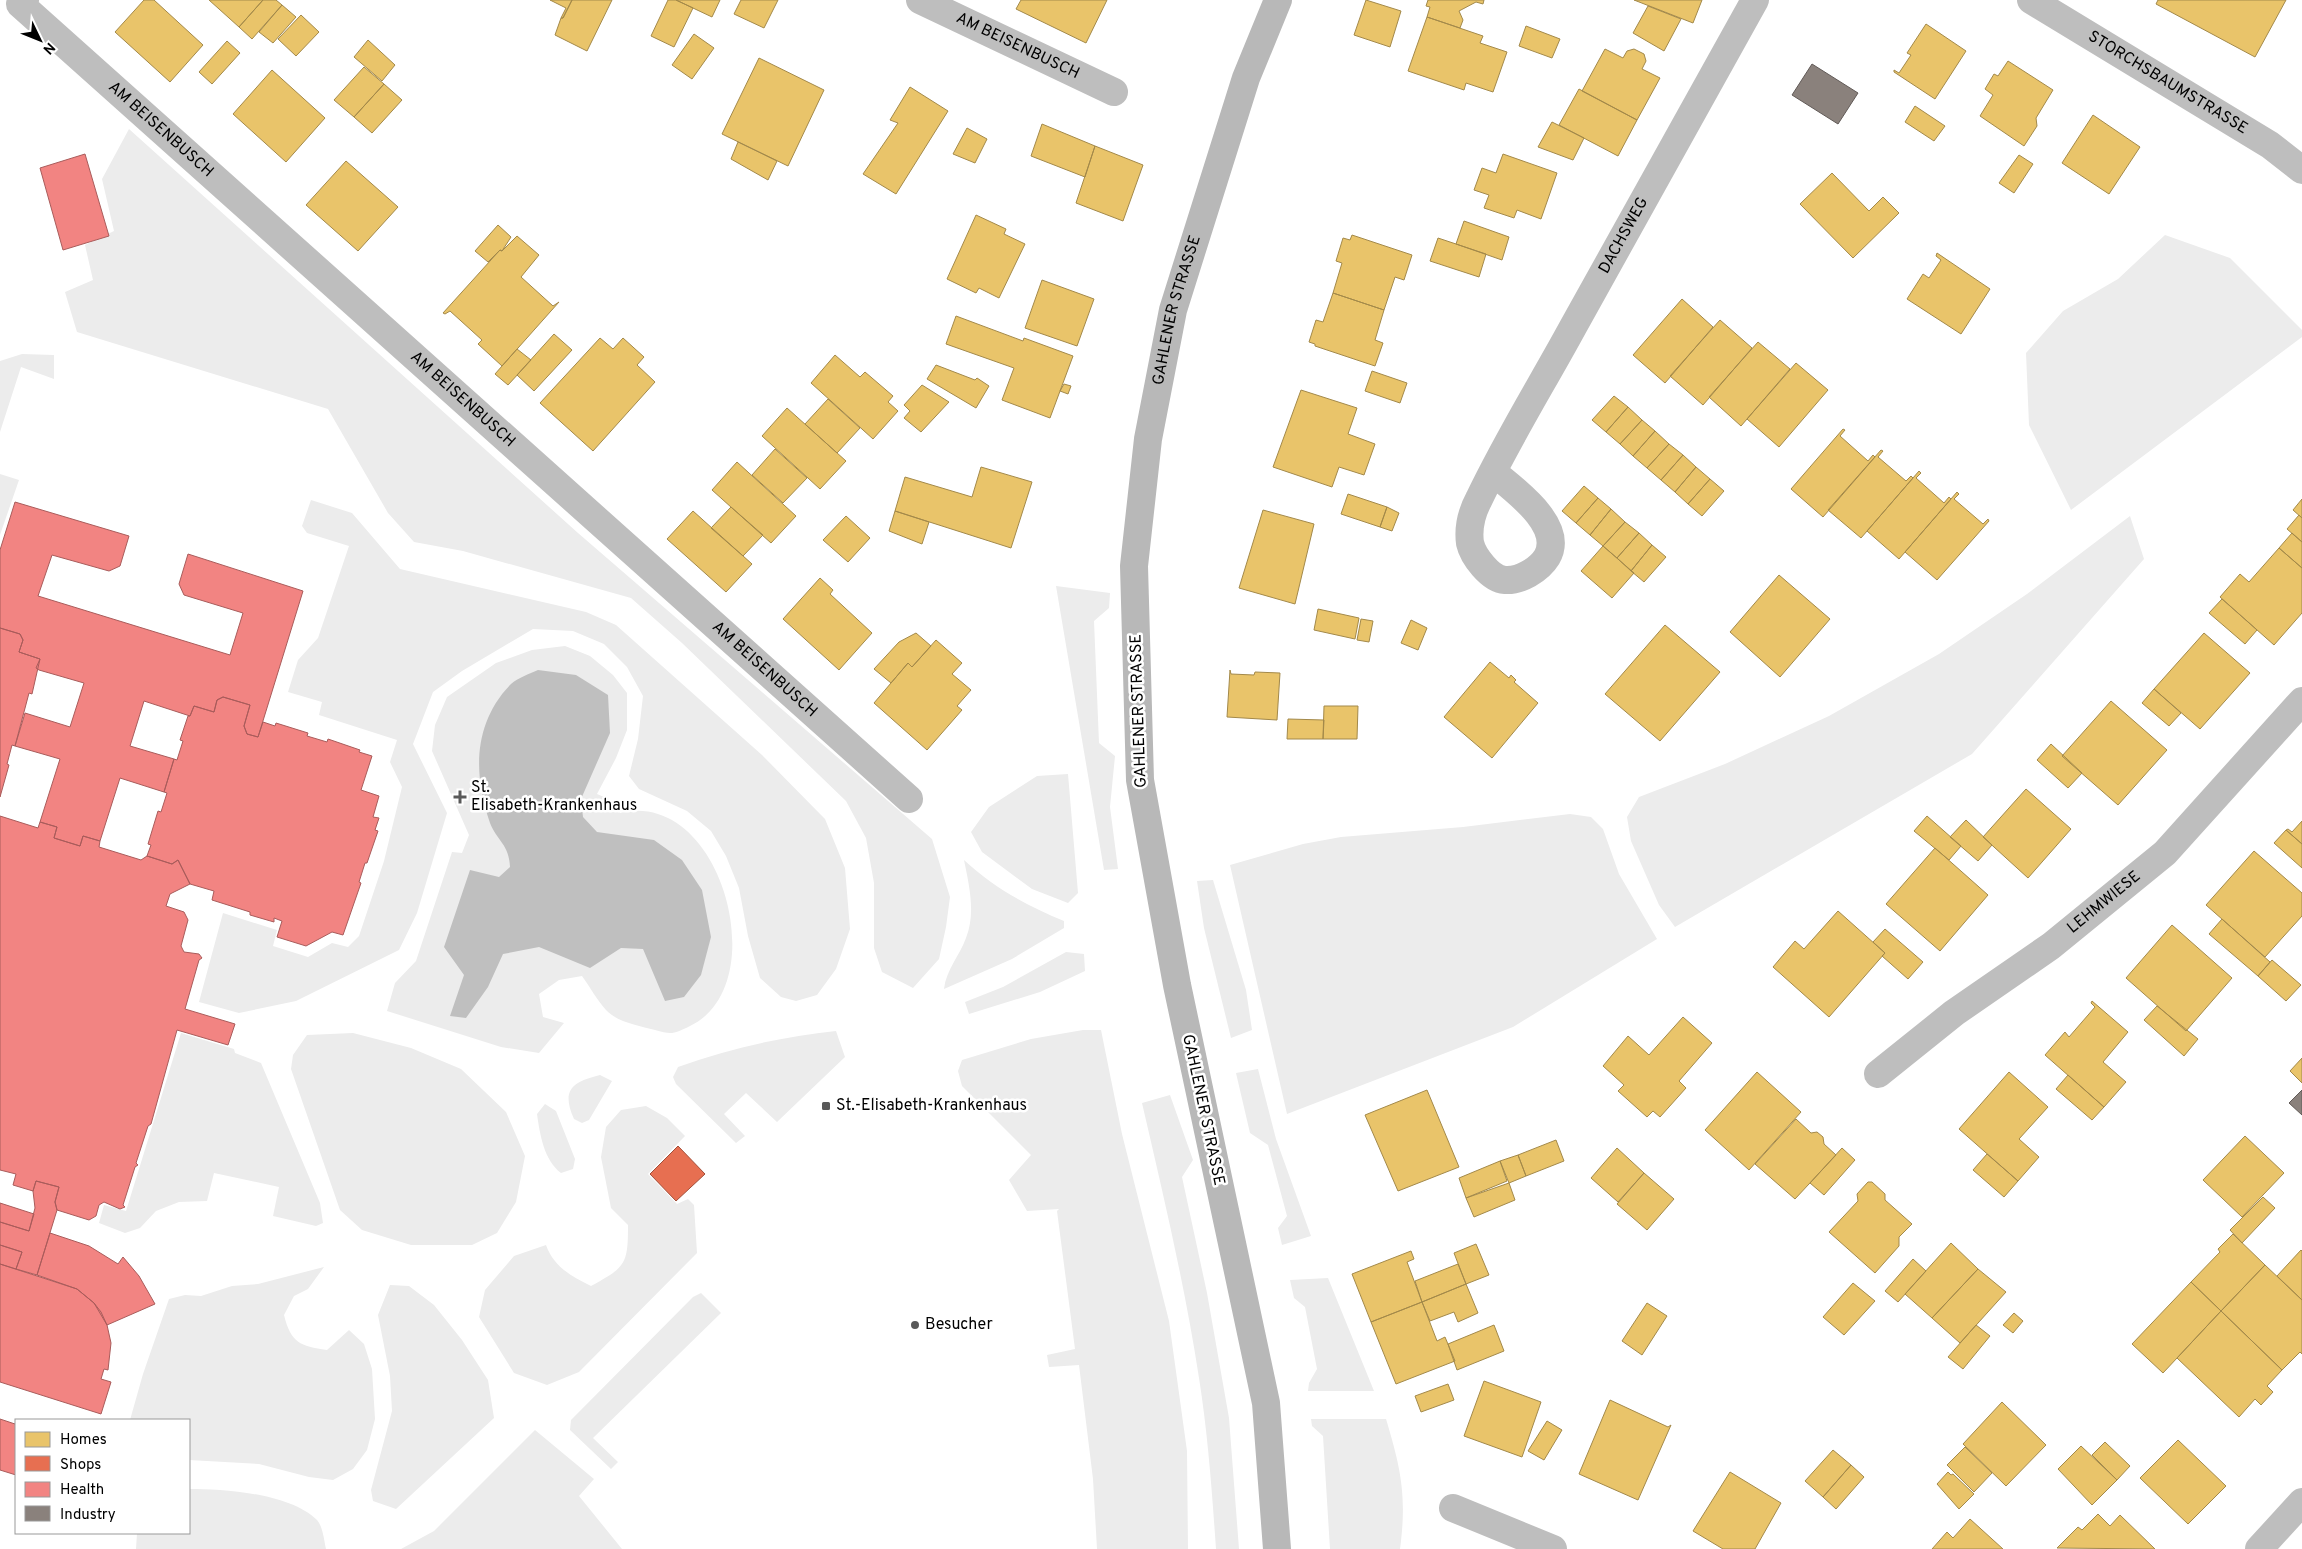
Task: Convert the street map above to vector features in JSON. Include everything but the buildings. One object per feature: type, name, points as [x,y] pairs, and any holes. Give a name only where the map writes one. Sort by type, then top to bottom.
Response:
[{"type":"main road","name":"GAHLENER STRASSE","points":[[1277,1549],[1266,1403],[1177,985],[1140,780],[1134,566],[1148,439],[1173,310],[1246,78],[1278,0]]},
{"type":"street","name":"AM BEISENBUSCH","points":[[25,0],[20,4],[909,800]]},
{"type":"street","name":"AM BEISENBUSCH","points":[[920,0],[1114,92]]},
{"type":"street","name":"DACHSWEG","points":[[1493,472],[1755,0]]},
{"type":"street","name":"STORCHSBAUMSTRASSE","points":[[2031,0],[2270,145],[2302,170]]},
{"type":"street","name":"LEHMWIESE","points":[[1878,1074],[1954,1012],[2051,946],[2165,853],[2302,701]]},
{"type":"street","points":[[2259,1549],[2302,1502]]},
{"type":"street","points":[[1453,1508],[1553,1549]]},
{"type":"shaded area","points":[[129,129],[578,533],[932,839],[950,897],[939,959],[913,988],[882,972],[874,948],[874,883],[866,838],[846,801],[682,643],[631,598],[463,551],[414,542],[388,513],[328,409],[77,332],[65,292],[93,280],[85,245],[114,231],[102,179]]},
{"type":"shaded area","points":[[2165,235],[2230,258],[2302,330],[2302,337],[2071,510],[2029,425],[2026,353],[2063,311],[2118,279]]},
{"type":"shaded area","points":[[22,354],[54,355],[54,379],[21,367],[0,432],[0,361]]},
{"type":"shaded area","points":[[0,474],[19,480],[0,535]]},
{"type":"shaded area","points":[[311,500],[352,513],[400,569],[586,612],[616,625],[762,755],[825,819],[845,868],[850,929],[836,969],[817,995],[796,1001],[781,997],[760,978],[748,936],[739,888],[726,856],[711,831],[687,811],[639,789],[629,776],[638,739],[643,696],[627,667],[604,644],[573,631],[533,629],[462,671],[433,692],[413,744],[447,813],[417,913],[399,950],[296,1001],[239,1013],[199,1002],[223,913],[277,930],[273,946],[308,957],[332,943],[348,947],[359,936],[384,861],[402,787],[390,762],[397,740],[319,715],[322,702],[288,692],[298,660],[318,638],[349,546],[307,533],[302,526]]},
{"type":"shaded area","points":[[2130,516],[2144,559],[1972,754],[1675,927],[1659,905],[1631,841],[1627,817],[1639,797],[1725,764],[1829,716],[1939,654],[2027,594]]},
{"type":"shaded area","points":[[1056,586],[1110,593],[1109,608],[1094,621],[1099,743],[1115,756],[1110,807],[1118,869],[1104,870]]},
{"type":"shaded area","points":[[565,646],[590,656],[613,675],[627,693],[627,730],[616,758],[597,794],[618,803],[620,813],[656,813],[686,830],[709,859],[725,895],[732,934],[729,972],[716,1004],[690,1026],[669,1033],[629,1023],[616,1018],[606,1010],[582,976],[559,980],[539,994],[543,1017],[564,1023],[539,1053],[501,1047],[387,1011],[395,983],[416,961],[452,852],[462,853],[469,835],[432,751],[435,725],[447,697],[496,663],[532,650]]},
{"type":"shaded area","points":[[538,670],[576,675],[608,695],[610,733],[581,799],[583,817],[597,832],[654,840],[682,860],[702,890],[711,937],[701,975],[684,997],[665,1001],[643,949],[621,948],[590,968],[539,947],[503,954],[488,987],[466,1018],[450,1016],[464,975],[444,947],[470,870],[499,877],[510,867],[505,848],[490,823],[484,805],[479,768],[483,732],[489,715],[498,699],[511,684]]},
{"type":"shaded area","points":[[1068,774],[1078,893],[1068,903],[1032,889],[982,852],[971,832],[989,807],[1037,776]]},
{"type":"shaded area","points":[[1570,814],[1591,817],[1603,829],[1619,874],[1657,939],[1513,1027],[1287,1114],[1230,865],[1303,844],[1341,837],[1463,827]]},
{"type":"shaded area","points":[[964,860],[987,879],[1011,895],[1064,921],[1064,928],[1012,959],[944,989],[947,975],[966,938],[971,919],[971,899]]},
{"type":"shaded area","points":[[1213,880],[1246,990],[1252,1030],[1231,1038],[1204,928],[1197,881]]},
{"type":"shaded area","points":[[1066,952],[1084,954],[1085,971],[1040,992],[969,1014],[965,1002],[1003,987]]},
{"type":"shaded area","points":[[1083,1030],[1101,1030],[1122,1134],[1169,1321],[1187,1451],[1188,1549],[1097,1549],[1093,1479],[1079,1365],[1049,1367],[1047,1355],[1075,1349],[1057,1211],[1059,1209],[1027,1211],[1009,1180],[1031,1155],[962,1086],[958,1071],[962,1060],[1031,1039]]},
{"type":"shaded area","points":[[836,1031],[845,1057],[777,1122],[746,1093],[724,1114],[745,1136],[736,1143],[676,1084],[673,1077],[678,1067],[717,1054],[796,1036]]},
{"type":"shaded area","points":[[181,1033],[234,1049],[235,1053],[261,1063],[320,1203],[323,1223],[316,1226],[273,1216],[279,1187],[214,1173],[207,1201],[179,1202],[156,1211],[140,1228],[125,1233],[99,1223],[104,1205],[126,1211]]},
{"type":"shaded area","points":[[353,1033],[411,1048],[461,1069],[506,1112],[525,1156],[516,1202],[497,1233],[472,1245],[411,1245],[362,1230],[340,1210],[291,1069],[293,1055],[307,1035]]},
{"type":"shaded area","points":[[1258,1069],[1276,1139],[1311,1236],[1282,1245],[1278,1228],[1287,1216],[1268,1145],[1250,1133],[1236,1073]]},
{"type":"shaded area","points":[[600,1075],[612,1081],[589,1120],[582,1123],[574,1119],[570,1109],[569,1094],[576,1084]]},
{"type":"shaded area","points":[[1170,1095],[1193,1160],[1182,1177],[1207,1293],[1229,1418],[1239,1549],[1216,1549],[1207,1442],[1193,1344],[1173,1240],[1142,1103]]},
{"type":"shaded area","points":[[545,1104],[556,1111],[575,1159],[573,1169],[561,1173],[550,1161],[541,1138],[537,1114]]},
{"type":"shaded area","points":[[646,1106],[667,1118],[685,1136],[648,1174],[677,1204],[688,1199],[694,1205],[697,1253],[579,1372],[547,1385],[514,1373],[479,1317],[485,1290],[514,1256],[546,1245],[549,1253],[558,1265],[591,1286],[618,1269],[626,1256],[628,1225],[611,1208],[601,1157],[606,1127],[621,1110]]},
{"type":"shaded area","points":[[324,1267],[308,1289],[294,1296],[284,1315],[290,1332],[303,1345],[327,1350],[349,1330],[364,1344],[372,1369],[375,1419],[367,1450],[353,1469],[333,1480],[309,1477],[259,1464],[190,1460],[190,1419],[130,1419],[143,1374],[169,1299],[185,1295],[201,1296],[232,1286],[258,1284]]},
{"type":"shaded area","points":[[1328,1278],[1374,1391],[1308,1391],[1309,1383],[1317,1369],[1305,1307],[1294,1298],[1290,1280]]},
{"type":"shaded area","points":[[390,1285],[409,1286],[434,1305],[462,1340],[488,1380],[494,1418],[396,1509],[373,1501],[371,1490],[392,1411],[390,1376],[378,1315]]},
{"type":"shaded area","points":[[701,1293],[721,1313],[593,1438],[618,1462],[611,1469],[570,1430],[571,1420],[693,1297]]},
{"type":"shaded area","points":[[1311,1419],[1386,1419],[1399,1468],[1403,1498],[1400,1549],[1330,1549],[1323,1436],[1312,1426]]},
{"type":"shaded area","points":[[535,1430],[594,1479],[579,1496],[622,1549],[401,1549],[434,1531]]},
{"type":"shaded area","points":[[190,1489],[256,1494],[291,1504],[317,1520],[322,1530],[326,1549],[136,1549],[137,1534],[190,1534]]},
{"type":"place","name":"St. Elisabeth-Krankenhaus","points":[[460,797]]},
{"type":"place","name":"St.-Elisabeth-Krankenhaus","points":[[826,1106]]},
{"type":"place","name":"Besucher","points":[[915,1325]]}]
